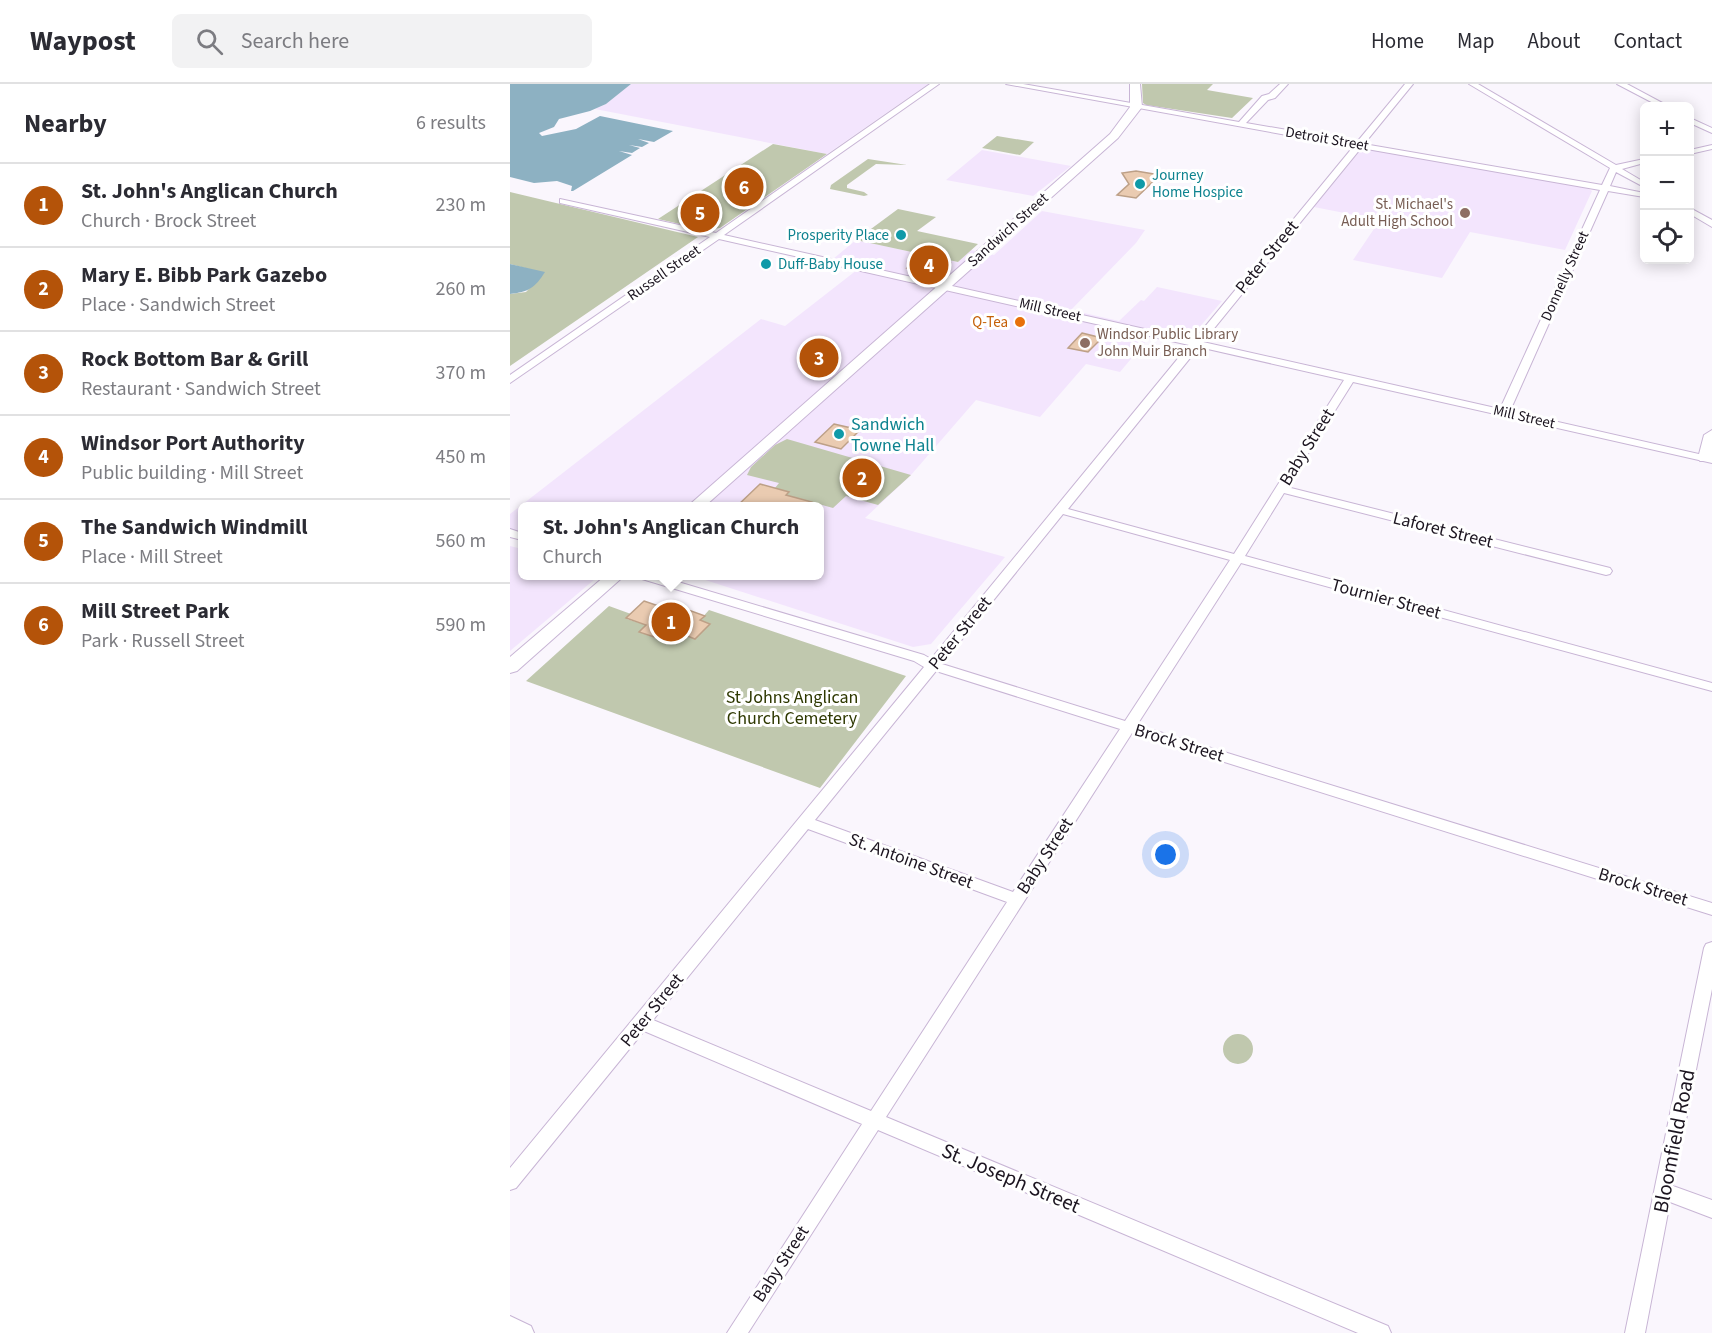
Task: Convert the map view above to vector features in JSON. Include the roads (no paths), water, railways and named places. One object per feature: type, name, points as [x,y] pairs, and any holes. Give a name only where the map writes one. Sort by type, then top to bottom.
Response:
[{"type":"main road","points":[[1135,84],[1136,107]]},
{"type":"main road","name":"Sandwich Street","points":[[702,502],[1114,136],[1136,107]]},
{"type":"main road","points":[[1709,459],[1712,435]]},
{"type":"main road","points":[[510,667],[610,580]]},
{"type":"street","name":"Russell Street","points":[[510,380],[935,84]]},
{"type":"street","name":"Detroit Street","points":[[1010,84],[1640,194]]},
{"type":"street","points":[[1265,98],[1262,94],[1272,84]]},
{"type":"street","points":[[1241,124],[1265,98],[1272,96],[1284,84]]},
{"type":"street","name":"Peter Street","points":[[510,1182],[1408,84]]},
{"type":"street","points":[[1461,84],[1596,162],[1614,168],[1640,183]]},
{"type":"street","points":[[1473,84],[1604,159],[1614,168]]},
{"type":"street","points":[[1621,84],[1656,102]]},
{"type":"street","points":[[1694,123],[1712,132]]},
{"type":"street","points":[[1694,151],[1712,147]]},
{"type":"street","points":[[1614,168],[1640,162]]},
{"type":"street","name":"Donnelly Street","points":[[1504,413],[1614,168]]},
{"type":"street","name":"Mill Street","points":[[563,201],[1709,459]]},
{"type":"street","points":[[1694,214],[1712,224]]},
{"type":"street","name":"Baby Street","points":[[737,1333],[1237,559],[1350,378]]},
{"type":"street","name":"Laforet Street","points":[[1280,489],[1606,571]]},
{"type":"street","name":"Tournier Street","points":[[1060,510],[1712,687]]},
{"type":"street","name":"Brock Street","points":[[659,580],[919,658],[933,666],[1712,909]]},
{"type":"street","name":"St. Antoine Street","points":[[805,822],[1017,900]]},
{"type":"street","name":"Bloomfield Road","points":[[1635,1333],[1710,968],[1712,948]]},
{"type":"street","name":"St. Joseph Street","points":[[642,1023],[1381,1333]]},
{"type":"street","points":[[1664,1191],[1712,1209]]},
{"type":"street","points":[[510,1326],[524,1333]]},
{"type":"water","points":[[510,84],[631,84],[606,104],[590,111],[559,119],[554,127],[539,133],[542,136],[576,129],[600,116],[673,131],[654,142],[638,139],[649,143],[642,147],[629,145],[640,148],[632,153],[619,151],[632,155],[573,191],[571,191],[572,186],[557,181],[534,183],[510,177]]},
{"type":"water","points":[[510,264],[545,272],[530,288],[510,294]]},
{"type":"place","name":"Journey Home Hospice","points":[[1140,184]]},
{"type":"place","name":"Mill Street Park","points":[[744,187]]},
{"type":"place","name":"The Sandwich Windmill","points":[[700,213]]},
{"type":"place","name":"St. Michael's Adult High School","points":[[1465,213]]},
{"type":"place","name":"Prosperity Place","points":[[901,235]]},
{"type":"place","name":"Duff-Baby House","points":[[766,264]]},
{"type":"place","name":"Windsor Port Authority","points":[[929,265]]},
{"type":"place","name":"Q-Tea","points":[[1020,322]]},
{"type":"place","name":"Windsor Public Library John Muir Branch","points":[[1085,343]]},
{"type":"place","name":"Rock Bottom Bar & Grill","points":[[819,358]]},
{"type":"place","name":"Sandwich Towne Hall","points":[[839,434]]},
{"type":"place","name":"Mary E. Bibb Park Gazebo","points":[[862,478]]},
{"type":"place","name":"St. John's Anglican Church","points":[[671,622]]},
{"type":"park label","name":"St Johns Anglican Church Cemetery","points":[[792,707]]}]
